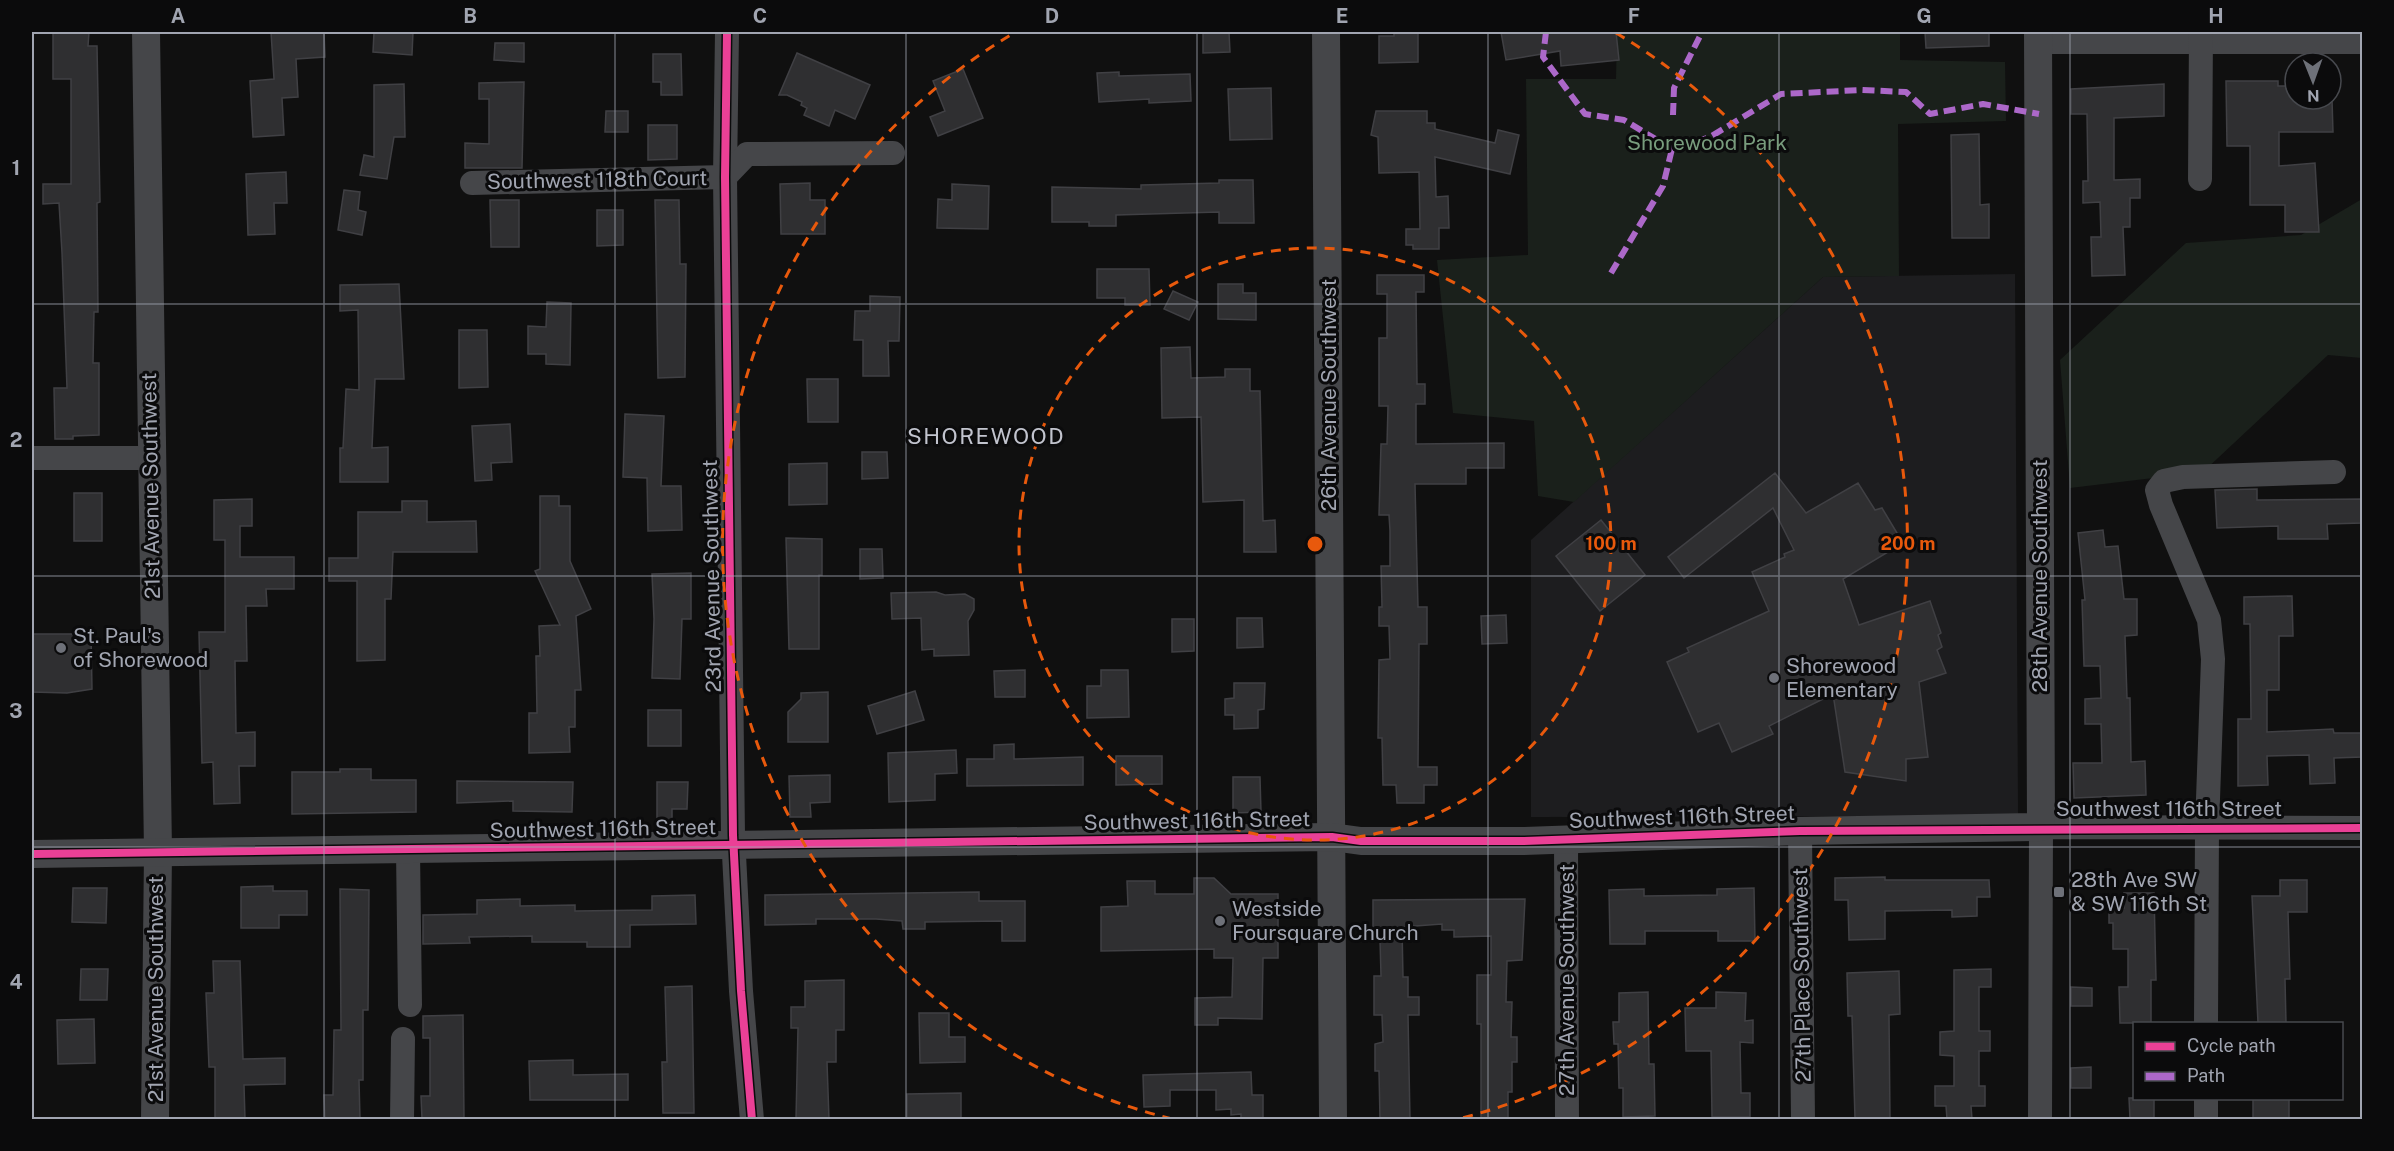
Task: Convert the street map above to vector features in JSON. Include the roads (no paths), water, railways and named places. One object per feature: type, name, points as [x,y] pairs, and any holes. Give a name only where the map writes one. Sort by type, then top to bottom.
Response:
[{"type":"street","name":"21st Avenue Southwest","points":[[146,32],[150,458],[158,852],[155,1119]]},
{"type":"street","name":"23rd Avenue Southwest","points":[[727,32],[725,177],[734,845],[741,991],[752,1119]]},
{"type":"street","name":"26th Avenue Southwest","points":[[1326,32],[1333,1119]]},
{"type":"street","points":[[2038,37],[2201,37],[2362,42]]},
{"type":"street","name":"28th Avenue Southwest","points":[[2038,37],[2040,1119]]},
{"type":"street","points":[[2200,179],[2201,37]]},
{"type":"street","name":"Southwest 118th Court","points":[[472,183],[725,177],[747,154],[893,153]]},
{"type":"street","points":[[32,458],[150,458]]},
{"type":"street","points":[[2206,1022],[2207,827],[2213,659],[2209,620],[2161,505],[2157,490],[2164,481],[2183,477],[2334,472]]},
{"type":"street","name":"Southwest 116th Street","points":[[32,854],[1332,837],[1361,842],[1566,840],[1800,831],[2041,827],[2362,828]]},
{"type":"street","name":"27th Place Southwest","points":[[1800,831],[1803,1119]]},
{"type":"street","name":"27th Avenue Southwest","points":[[1566,840],[1567,1119]]},
{"type":"street","points":[[408,850],[410,1005]]},
{"type":"street","points":[[402,1119],[403,1039]]},
{"type":"street","points":[[2206,1100],[2206,1119]]},
{"type":"place","name":"St. Paul's of Shorewood","points":[[61,648]]},
{"type":"place","name":"Shorewood Elementary","points":[[1774,678]]},
{"type":"place","name":"28th Ave SW & SW 116th St","points":[[2059,892]]},
{"type":"place","name":"Westside Foursquare Church","points":[[1220,921]]},
{"type":"district","name":"SHOREWOOD","points":[[986,436]]},
{"type":"park label","name":"Shorewood Park","points":[[1707,143]]}]
